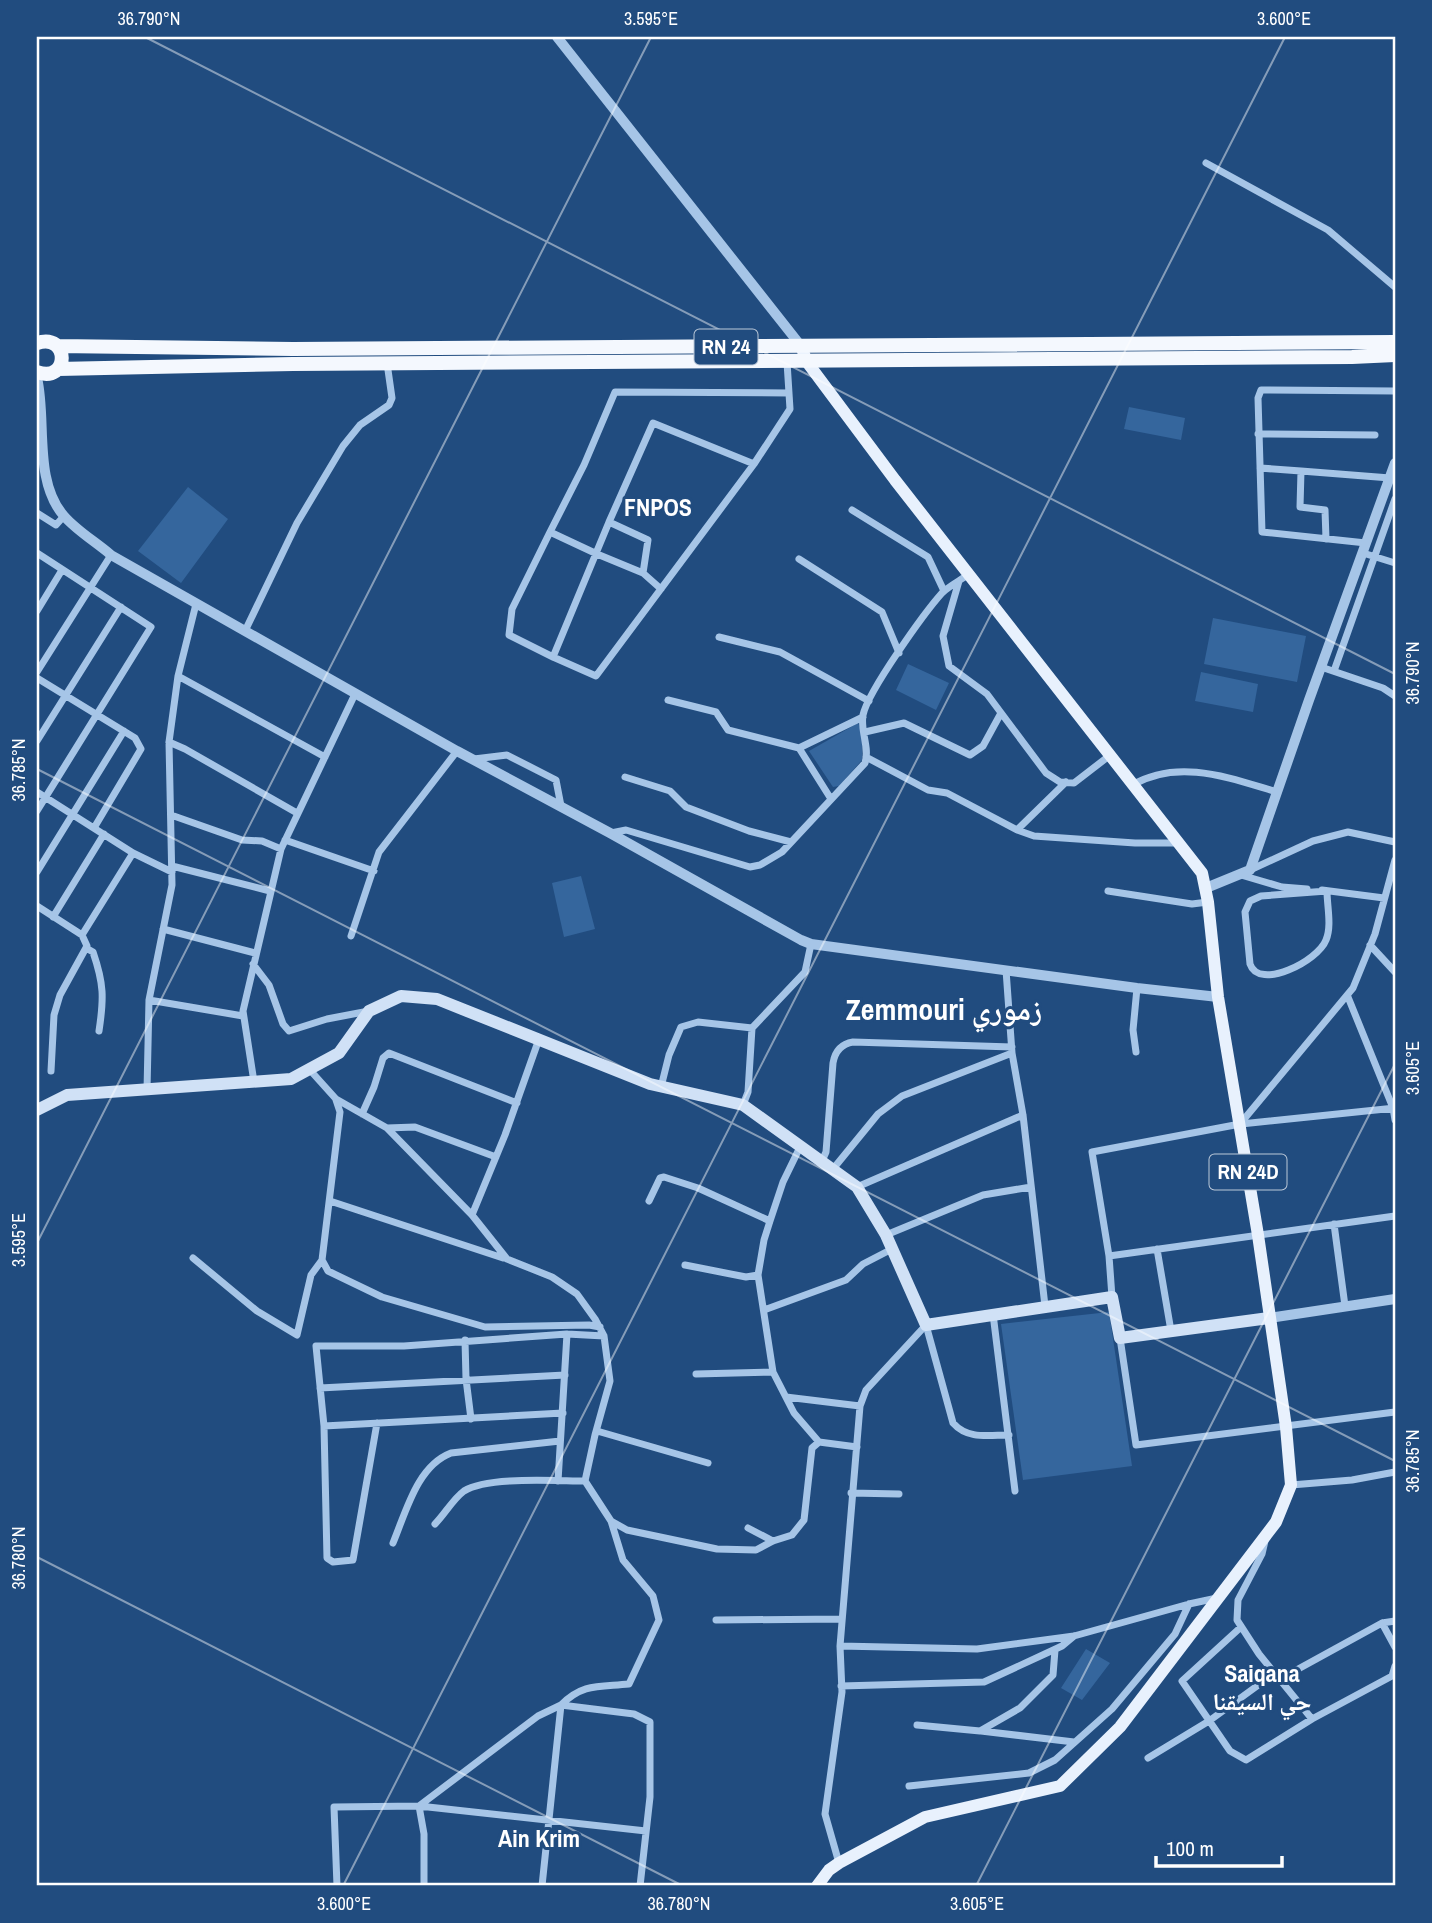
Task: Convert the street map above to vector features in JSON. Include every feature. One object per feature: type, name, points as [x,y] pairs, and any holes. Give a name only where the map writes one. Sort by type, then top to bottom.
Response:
[{"type":"highway","points":[[37,343],[45,341],[57,346],[62,357],[56,370],[45,374],[37,372]]},
{"type":"highway","name":"RN 24","points":[[57,346],[279,349],[1395,342]]},
{"type":"highway","name":"RN 24","points":[[56,370],[387,363],[807,362],[1395,355]]},
{"type":"main road","name":"RN 24D","points":[[801,346],[807,362],[964,578],[1202,873],[1209,902],[1218,997],[1258,1235],[1286,1427],[1291,1485],[1284,1507],[1266,1536],[1121,1727],[1060,1786],[925,1817],[828,1870],[817,1886]]},
{"type":"main road","points":[[37,1110],[67,1095],[291,1079],[339,1053],[369,1011],[401,996],[437,999],[650,1084],[743,1105],[857,1187],[886,1235],[926,1325],[1112,1297],[1120,1338],[1269,1318]]},
{"type":"street","points":[[557,37],[801,346]]},
{"type":"street","points":[[1206,163],[1328,230],[1395,286]]},
{"type":"street","points":[[788,362],[790,409],[754,464],[596,676],[509,635],[512,609],[584,465],[615,392],[789,394]]},
{"type":"street","points":[[245,631],[296,523],[343,446],[360,425],[389,405],[392,398],[387,363]]},
{"type":"street","points":[[41,402],[46,386],[56,370]]},
{"type":"street","points":[[37,378],[44,461],[54,499],[64,516],[111,555],[471,759],[811,944],[1218,997]]},
{"type":"street","points":[[1395,391],[1261,390],[1258,398],[1262,532],[1326,539],[1365,548],[1376,557],[1395,564]]},
{"type":"street","points":[[553,657],[653,423],[754,464]]},
{"type":"street","points":[[1258,434],[1375,435]]},
{"type":"street","points":[[1245,872],[1277,792],[1395,463]]},
{"type":"street","points":[[1260,468],[1390,478]]},
{"type":"street","points":[[1301,471],[1300,507],[1325,510],[1326,539]]},
{"type":"street","points":[[1334,671],[1395,499]]},
{"type":"street","points":[[852,510],[928,557],[944,592]]},
{"type":"street","points":[[37,513],[56,525],[64,516]]},
{"type":"street","points":[[609,522],[648,540],[643,573]]},
{"type":"street","points":[[550,532],[643,573],[661,589]]},
{"type":"street","points":[[37,553],[151,627],[37,811]]},
{"type":"street","points":[[94,828],[141,749],[135,738],[37,675],[111,555]]},
{"type":"street","points":[[799,559],[882,612],[899,653]]},
{"type":"street","points":[[37,611],[62,570]]},
{"type":"street","points":[[610,833],[626,830],[750,867],[760,865],[782,852],[857,774],[866,757],[863,717],[869,701],[899,653],[944,592],[964,578]]},
{"type":"street","points":[[964,578],[943,636],[949,666],[987,694],[1046,773],[1060,782],[1074,783],[1109,756]]},
{"type":"street","points":[[147,1090],[149,1000],[172,885],[169,742],[178,676],[196,604]]},
{"type":"street","points":[[37,741],[121,607]]},
{"type":"street","points":[[719,636],[780,652],[869,701]]},
{"type":"street","points":[[1321,667],[1394,693]]},
{"type":"street","points":[[178,676],[325,757]]},
{"type":"street","points":[[254,1082],[243,1016],[281,849],[355,694]]},
{"type":"street","points":[[668,700],[716,712],[728,730],[799,748],[863,717]]},
{"type":"street","points":[[865,732],[904,723],[970,755],[983,746],[1001,713]]},
{"type":"street","points":[[37,872],[124,731]]},
{"type":"street","points":[[169,742],[185,748],[298,813]]},
{"type":"street","points":[[799,748],[831,799]]},
{"type":"street","points":[[351,936],[379,852],[457,751]]},
{"type":"street","points":[[471,759],[507,755],[556,780],[561,807]]},
{"type":"street","points":[[866,757],[928,790],[947,793],[1017,830],[1034,836],[1178,843]]},
{"type":"street","points":[[1132,785],[1146,777],[1174,771],[1197,771],[1277,792]]},
{"type":"street","points":[[625,777],[670,791],[686,807],[749,831],[792,842]]},
{"type":"street","points":[[1017,830],[1066,782]]},
{"type":"street","points":[[37,792],[133,853],[172,869],[271,891]]},
{"type":"street","points":[[171,815],[242,840],[262,841],[281,849]]},
{"type":"street","points":[[1206,888],[1313,841],[1348,832],[1395,842]]},
{"type":"street","points":[[53,917],[104,834]]},
{"type":"street","points":[[285,840],[374,871]]},
{"type":"street","points":[[82,935],[133,853]]},
{"type":"street","points":[[1240,1124],[1348,997],[1375,934],[1395,860]]},
{"type":"street","points":[[1245,872],[1282,887],[1384,898]]},
{"type":"street","points":[[1108,891],[1192,904],[1209,902]]},
{"type":"street","points":[[1327,891],[1328,934],[1325,944],[1315,956],[1289,970],[1260,975],[1253,971],[1245,916],[1250,901],[1261,897],[1327,891]]},
{"type":"street","points":[[37,906],[82,935],[86,948],[93,952],[102,979],[103,1001],[99,1031]]},
{"type":"street","points":[[163,929],[256,953]]},
{"type":"street","points":[[743,1105],[748,1092],[752,1028],[805,972],[811,944]]},
{"type":"street","points":[[1370,945],[1395,972]]},
{"type":"street","points":[[51,1071],[54,1015],[60,995],[86,948]]},
{"type":"street","points":[[253,964],[269,985],[283,1024],[289,1031],[327,1019],[369,1011]]},
{"type":"street","points":[[1006,970],[1012,1050],[1023,1115],[1045,1306]]},
{"type":"street","points":[[1136,1052],[1133,1030],[1137,988]]},
{"type":"street","points":[[1348,997],[1394,1108],[1395,1121]]},
{"type":"street","points":[[149,1000],[243,1016]]},
{"type":"street","points":[[661,1087],[668,1055],[681,1027],[698,1022],[752,1028]]},
{"type":"street","points":[[472,1215],[517,1103],[539,1039]]},
{"type":"street","points":[[828,1165],[826,1152],[833,1063],[841,1046],[853,1042],[1012,1050]]},
{"type":"street","points":[[828,1165],[878,1114],[902,1096],[1012,1050]]},
{"type":"street","points":[[362,1114],[383,1058],[390,1053],[517,1103]]},
{"type":"street","points":[[309,1069],[336,1100],[387,1129],[472,1215],[507,1259]]},
{"type":"street","points":[[193,1258],[257,1311],[297,1335],[310,1275],[322,1260],[340,1112],[336,1100]]},
{"type":"street","points":[[1112,1297],[1109,1256],[1093,1152],[1240,1124],[1394,1108]]},
{"type":"street","points":[[857,1187],[1023,1115]]},
{"type":"street","points":[[387,1129],[415,1127],[496,1157]]},
{"type":"street","points":[[801,1145],[783,1182],[770,1221],[758,1275],[773,1372],[794,1413],[819,1442],[857,1447]]},
{"type":"street","points":[[649,1201],[660,1178],[664,1177],[698,1188],[770,1221]]},
{"type":"street","points":[[886,1235],[983,1195],[1031,1188]]},
{"type":"street","points":[[330,1201],[507,1259],[552,1277],[577,1294],[592,1322]]},
{"type":"street","points":[[1109,1256],[1395,1216]]},
{"type":"street","points":[[1334,1224],[1345,1306]]},
{"type":"street","points":[[764,1310],[846,1280],[863,1265],[892,1249]]},
{"type":"street","points":[[1157,1249],[1171,1331]]},
{"type":"street","points":[[322,1260],[328,1271],[382,1297],[485,1327],[592,1322],[601,1327],[610,1381],[585,1481],[611,1521],[623,1560],[653,1596],[659,1620],[629,1684],[592,1687],[574,1692],[561,1706],[538,1716],[418,1806]]},
{"type":"street","points":[[685,1265],[747,1277],[758,1275]]},
{"type":"street","points":[[1269,1318],[1395,1298]]},
{"type":"street","points":[[993,1314],[1015,1491]]},
{"type":"street","points":[[839,1863],[825,1814],[841,1686],[840,1646],[860,1406],[866,1390],[926,1325]]},
{"type":"street","points":[[926,1325],[953,1423],[964,1433],[971,1435],[1009,1435]]},
{"type":"street","points":[[377,1423],[353,1560],[333,1562],[327,1558],[324,1426],[316,1346],[404,1346],[567,1334],[604,1336]]},
{"type":"street","points":[[558,1481],[567,1334]]},
{"type":"street","points":[[1120,1338],[1136,1445],[1395,1412]]},
{"type":"street","points":[[465,1340],[471,1419]]},
{"type":"street","points":[[696,1374],[773,1372]]},
{"type":"street","points":[[320,1388],[565,1375]]},
{"type":"street","points":[[786,1397],[860,1406]]},
{"type":"street","points":[[324,1426],[563,1413]]},
{"type":"street","points":[[597,1431],[708,1463]]},
{"type":"street","points":[[393,1543],[417,1486],[437,1458],[451,1453],[560,1441]]},
{"type":"street","points":[[611,1521],[627,1530],[717,1549],[756,1550],[792,1535],[804,1520],[812,1448],[819,1442]]},
{"type":"street","points":[[1291,1485],[1352,1480],[1395,1472]]},
{"type":"street","points":[[435,1524],[460,1495],[475,1485],[495,1482],[585,1481]]},
{"type":"street","points":[[851,1493],[898,1494]]},
{"type":"street","points":[[748,1528],[773,1541]]},
{"type":"street","points":[[1266,1536],[1262,1554],[1238,1601],[1237,1620],[1312,1718]]},
{"type":"street","points":[[840,1646],[976,1648],[1074,1636],[1218,1598]]},
{"type":"street","points":[[909,1786],[1029,1773],[1055,1760],[1112,1709],[1175,1634],[1189,1604]]},
{"type":"street","points":[[716,1620],[842,1619]]},
{"type":"street","points":[[1280,1679],[1382,1623],[1395,1621]]},
{"type":"street","points":[[1382,1623],[1395,1647]]},
{"type":"street","points":[[1241,1627],[1182,1681],[1230,1751],[1246,1760],[1312,1718],[1392,1676],[1395,1666]]},
{"type":"street","points":[[841,1686],[984,1682],[1055,1650],[1074,1636]]},
{"type":"street","points":[[980,1731],[1020,1707],[1053,1675],[1055,1650]]},
{"type":"street","points":[[1148,1758],[1209,1721],[1257,1686]]},
{"type":"street","points":[[542,1886],[561,1706]]},
{"type":"street","points":[[561,1706],[634,1714],[650,1722],[650,1797],[640,1886]]},
{"type":"street","points":[[917,1725],[1074,1742]]},
{"type":"street","points":[[418,1806],[424,1834],[424,1886]]},
{"type":"street","points":[[337,1886],[334,1807],[418,1806],[646,1831]]},
{"type":"shaded area","points":[[1129,407],[1185,418],[1181,440],[1124,429]]},
{"type":"shaded area","points":[[188,487],[228,519],[181,583],[138,551]]},
{"type":"shaded area","points":[[1213,618],[1306,636],[1297,682],[1204,664]]},
{"type":"shaded area","points":[[908,664],[949,683],[936,710],[896,690]]},
{"type":"shaded area","points":[[1201,672],[1258,684],[1253,712],[1195,701]]},
{"type":"shaded area","points":[[858,723],[862,731],[862,760],[839,786],[833,787],[809,751]]},
{"type":"shaded area","points":[[581,876],[595,929],[564,937],[552,883]]},
{"type":"shaded area","points":[[1109,1312],[1132,1466],[1023,1480],[1001,1324]]},
{"type":"shaded area","points":[[1086,1649],[1110,1663],[1082,1700],[1061,1688]]},
{"type":"district","name":"FNPOS","points":[[658,508]]},
{"type":"district","name":"Zemmouri زموري","points":[[944,1010]]},
{"type":"district","name":"Saiqana حي السيقنا","points":[[1262,1688]]},
{"type":"district","name":"Ain Krim","points":[[539,1839]]}]
